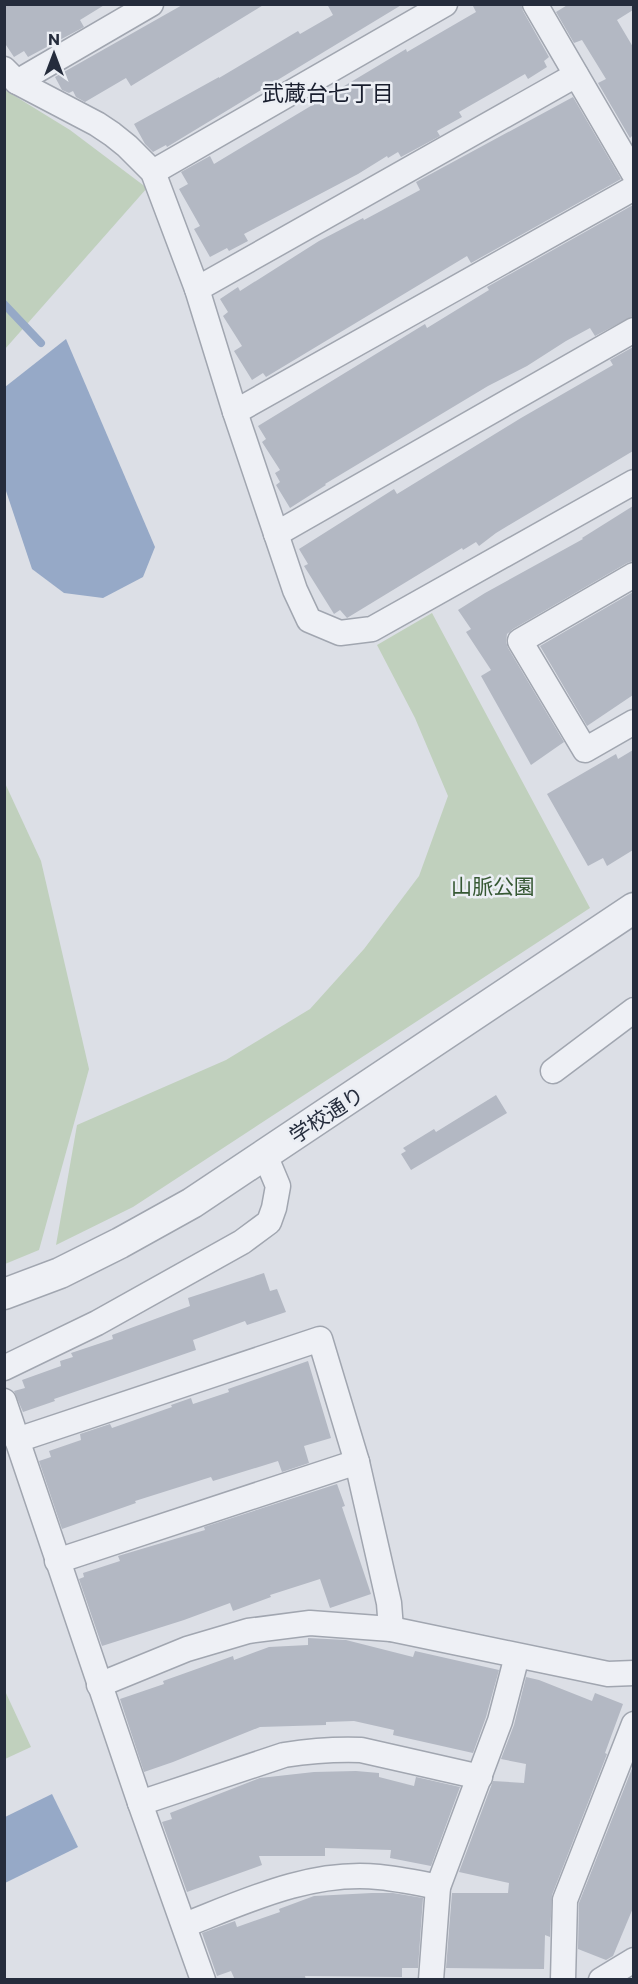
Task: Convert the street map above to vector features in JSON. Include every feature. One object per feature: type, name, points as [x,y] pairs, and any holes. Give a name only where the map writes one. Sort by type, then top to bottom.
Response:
[{"type":"street","points":[[11,76],[151,4]]},
{"type":"street","points":[[153,172],[446,4]]},
{"type":"street","points":[[535,4],[633,174]]},
{"type":"street","points":[[197,289],[576,75]]},
{"type":"street","points":[[11,76],[97,124],[127,146],[153,172],[197,289],[235,412],[295,590],[309,620],[340,633],[372,629],[633,482]]},
{"type":"street","points":[[235,412],[633,188]]},
{"type":"street","points":[[276,534],[633,330]]},
{"type":"street","points":[[633,575],[520,640],[585,750],[633,722]]},
{"type":"street","name":"学校通り","points":[[4,1294],[60,1272],[120,1243],[192,1203],[633,908]]},
{"type":"street","points":[[553,1071],[633,1010]]},
{"type":"street","points":[[4,1368],[117,1311],[242,1242],[269,1222],[278,1186],[264,1155]]},
{"type":"street","points":[[17,1440],[320,1339],[357,1462],[389,1603],[391,1629]]},
{"type":"street","points":[[4,1401],[99,1685],[203,1980]]},
{"type":"street","points":[[57,1561],[357,1462]]},
{"type":"street","points":[[99,1685],[187,1649],[248,1632],[310,1623],[391,1629],[608,1674],[633,1676]]},
{"type":"street","points":[[431,1980],[438,1887],[500,1721],[517,1656]]},
{"type":"street","points":[[563,1980],[565,1900],[633,1724]]},
{"type":"street","points":[[140,1803],[284,1755],[342,1749],[361,1750],[480,1777]]},
{"type":"street","points":[[185,1925],[262,1895],[298,1884],[340,1877],[378,1877],[438,1887]]},
{"type":"street","points":[[601,1980],[633,1960]]},
{"type":"green space","points":[[5,90],[70,130],[147,188],[5,349]]},
{"type":"green space","name":"山脈公園","points":[[432,613],[590,908],[133,1207],[56,1245],[77,1125],[226,1060],[310,1009],[364,949],[419,876],[448,796],[415,718],[377,645]]},
{"type":"green space","points":[[4,781],[41,861],[89,1069],[39,1250],[5,1264]]},
{"type":"green space","points":[[5,1691],[31,1747],[4,1759]]},
{"type":"water","points":[[66,339],[155,547],[143,577],[103,598],[64,593],[32,569],[5,488],[5,387]]},
{"type":"water","points":[[52,1794],[78,1847],[5,1883],[5,1817]]},
{"type":"building","points":[[4,4],[106,4],[80,20],[84,27],[28,57],[24,51],[14,57],[4,42]]},
{"type":"building","points":[[184,4],[265,4],[131,86],[126,78],[85,102],[76,97],[73,91],[69,93],[62,90],[55,77]]},
{"type":"building","points":[[327,4],[403,4],[167,147],[166,145],[153,152],[145,144],[134,124],[219,78],[298,31],[300,34],[333,15]]},
{"type":"building","points":[[472,4],[521,4],[549,57],[544,61],[547,67],[528,79],[525,74],[459,112],[462,117],[437,131],[440,136],[401,157],[398,152],[388,158],[387,156],[358,174],[244,234],[248,241],[229,251],[227,248],[210,257],[194,229],[200,226],[179,189],[188,184],[181,172],[210,156],[214,164],[406,49],[407,52],[476,12]]},
{"type":"building","points":[[569,4],[633,4],[633,10],[617,20],[633,47],[633,135],[630,138],[598,83],[606,79],[582,40],[574,43],[556,12]]},
{"type":"building","points":[[573,97],[621,179],[471,263],[467,256],[266,377],[263,373],[252,380],[234,351],[242,346],[223,316],[228,312],[220,299],[238,287],[240,291],[319,241],[420,190],[416,182]]},
{"type":"building","points":[[633,205],[633,316],[595,336],[590,328],[566,341],[325,484],[290,508],[276,485],[280,482],[275,473],[280,470],[262,442],[266,439],[258,426],[425,324],[427,328],[489,290],[487,287]]},
{"type":"building","points":[[633,347],[633,451],[496,533],[479,546],[476,542],[463,550],[462,548],[347,618],[340,610],[334,614],[304,566],[308,564],[299,549],[394,489],[397,494],[613,365],[610,360]]},
{"type":"building","points":[[633,506],[633,561],[507,634],[508,648],[564,742],[531,765],[481,676],[491,670],[466,632],[471,629],[458,610],[583,539]]},
{"type":"building","points":[[633,592],[633,695],[587,726],[540,646]]},
{"type":"building","points":[[633,750],[633,850],[607,866],[603,858],[588,866],[547,794],[616,754],[618,759]]},
{"type":"building","points":[[496,1095],[507,1113],[411,1170],[401,1154],[406,1151],[403,1148],[434,1129],[436,1132]]},
{"type":"building","points":[[264,1273],[270,1291],[277,1289],[286,1312],[247,1325],[245,1321],[193,1340],[196,1350],[23,1412],[14,1391],[25,1388],[22,1380],[61,1366],[60,1361],[73,1357],[71,1353],[113,1339],[112,1335],[190,1306],[188,1298]]},
{"type":"building","points":[[308,1361],[331,1438],[304,1446],[309,1463],[282,1472],[278,1461],[213,1481],[211,1477],[135,1501],[136,1503],[62,1529],[39,1461],[51,1457],[49,1451],[81,1440],[80,1434],[110,1424],[112,1428],[191,1398],[193,1404]]},
{"type":"building","points":[[337,1484],[345,1506],[342,1507],[371,1594],[330,1608],[320,1579],[270,1595],[271,1597],[233,1611],[230,1603],[102,1646],[79,1579],[84,1577],[83,1573],[120,1561],[118,1556],[205,1530],[204,1527]]},
{"type":"building","points":[[308,1638],[346,1640],[413,1657],[415,1651],[499,1670],[473,1753],[393,1735],[394,1730],[354,1721],[326,1722],[326,1725],[260,1727],[144,1772],[120,1699],[233,1656],[234,1660],[269,1647],[308,1645]]},
{"type":"building","points":[[526,1677],[592,1701],[595,1693],[623,1704],[605,1753],[607,1754],[552,1895],[550,1937],[545,1935],[544,1969],[446,1968],[452,1893],[508,1893],[509,1883],[459,1872],[493,1781],[524,1783],[526,1764],[501,1759],[514,1725]]},
{"type":"building","points":[[633,1766],[633,1908],[613,1956],[606,1960],[578,1949],[579,1903]]},
{"type":"building","points":[[314,1772],[379,1773],[379,1777],[414,1786],[416,1777],[460,1787],[431,1866],[390,1858],[391,1850],[325,1848],[325,1856],[259,1856],[262,1865],[187,1892],[162,1822],[172,1819],[170,1813],[260,1778]]},
{"type":"building","points":[[393,1893],[423,1898],[418,1968],[402,1968],[402,1977],[305,1976],[306,1980],[235,1980],[231,1971],[217,1976],[202,1933],[235,1921],[237,1927],[280,1912],[279,1909],[314,1896]]},
{"type":"waterway","points":[[4,304],[41,343]]},
{"type":"district","name":"武蔵台七丁目","points":[[328,92]]}]
